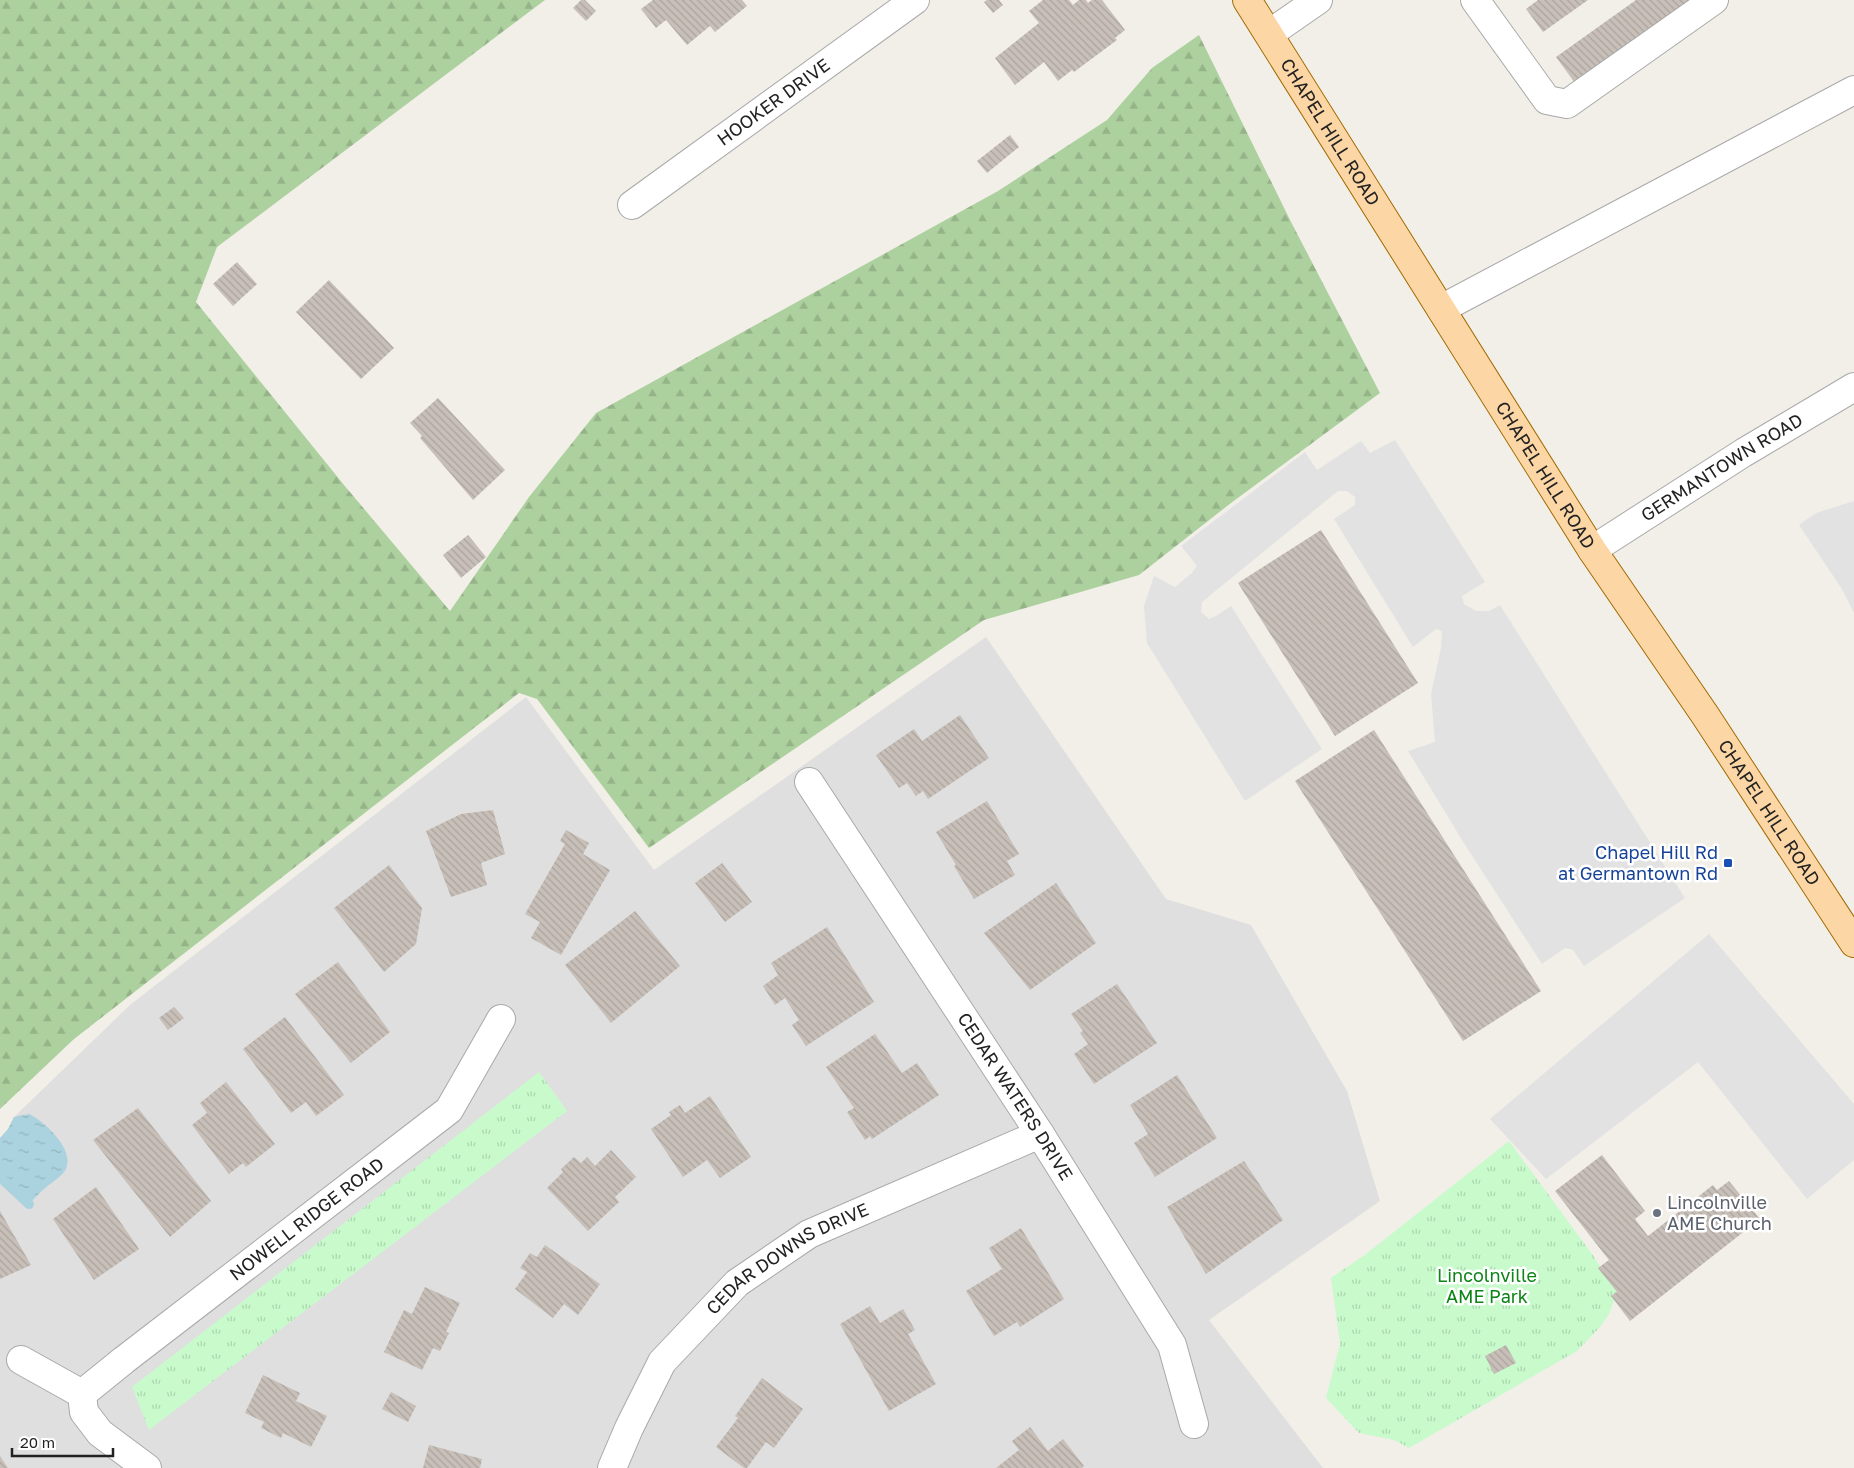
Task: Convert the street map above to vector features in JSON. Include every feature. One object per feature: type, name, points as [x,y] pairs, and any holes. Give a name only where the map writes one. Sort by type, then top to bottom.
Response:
[{"type":"main road","name":"CHAPEL HILL ROAD","points":[[1247,0],[1592,550],[1705,715],[1854,943]]},
{"type":"street","name":"HOOKER DRIVE","points":[[632,205],[915,0]]},
{"type":"street","points":[[1269,34],[1318,0]]},
{"type":"street","points":[[1474,0],[1547,100],[1567,104],[1714,0]]},
{"type":"street","points":[[1441,309],[1854,90]]},
{"type":"street","name":"GERMANTOWN ROAD","points":[[1592,550],[1743,453],[1854,387]]},
{"type":"street","name":"CEDAR WATERS DRIVE","points":[[809,782],[1040,1134],[1172,1345],[1194,1424]]},
{"type":"street","name":"NOWELL RIDGE ROAD","points":[[82,1394],[449,1110],[501,1019]]},
{"type":"street","name":"CEDAR DOWNS DRIVE","points":[[612,1468],[629,1428],[662,1362],[737,1283],[810,1234],[1040,1134]]},
{"type":"street","points":[[22,1360],[82,1394],[84,1412],[100,1433],[147,1468]]},
{"type":"shaded area","points":[[1395,440],[1485,582],[1462,596],[1464,604],[1476,611],[1489,611],[1500,605],[1685,898],[1584,966],[1573,950],[1565,948],[1542,964],[1462,840],[1408,751],[1435,742],[1431,694],[1441,648],[1442,631],[1436,629],[1413,647],[1334,519],[1355,505],[1355,497],[1347,491],[1338,491],[1202,602],[1201,612],[1209,619],[1231,606],[1322,749],[1245,801],[1147,643],[1144,606],[1154,576],[1175,587],[1192,573],[1197,566],[1181,546],[1305,452],[1317,470],[1361,441],[1370,453]]},
{"type":"shaded area","points":[[1854,501],[1854,613],[1842,589],[1799,525],[1816,513]]},
{"type":"shaded area","points":[[986,637],[1166,899],[1251,925],[1347,1091],[1380,1201],[1209,1320],[1323,1468],[0,1468],[0,1138],[8,1129],[14,1117],[130,1005],[526,697],[654,870]]},
{"type":"shaded area","points":[[1709,934],[1854,1104],[1854,1160],[1807,1199],[1698,1062],[1546,1179],[1490,1119]]},
{"type":"green space","points":[[0,0],[545,0],[217,247],[196,302],[344,485],[450,611],[529,497],[596,413],[998,191],[1107,120],[1152,68],[1199,35],[1290,220],[1380,393],[1231,503],[1139,575],[984,620],[649,848],[537,699],[519,693],[74,1039],[0,1109]]},
{"type":"green space","points":[[539,1072],[567,1111],[149,1430],[132,1387]]},
{"type":"green space","name":"Lincolnville AME Park","points":[[1509,1141],[1592,1254],[1617,1292],[1609,1314],[1600,1327],[1577,1351],[1409,1448],[1394,1440],[1359,1433],[1326,1398],[1340,1344],[1331,1278],[1366,1254]]},
{"type":"water","points":[[29,1114],[50,1129],[62,1145],[68,1161],[66,1169],[61,1175],[29,1204],[0,1177],[0,1138],[8,1129],[14,1117]]},
{"type":"building","points":[[581,0],[585,0],[596,11],[586,21],[573,8]]},
{"type":"building","points":[[653,0],[742,0],[747,6],[715,32],[710,26],[687,45],[666,20],[656,28],[641,9]]},
{"type":"building","points":[[987,0],[999,0],[1003,5],[993,13],[984,2]]},
{"type":"building","points":[[1043,0],[1069,0],[1073,5],[1079,0],[1086,0],[1088,3],[1092,0],[1102,0],[1125,30],[1115,38],[1117,40],[1074,72],[1072,70],[1058,81],[1044,62],[1015,85],[995,58],[1039,23],[1029,11]]},
{"type":"building","points":[[1538,0],[1588,0],[1543,32],[1526,9]]},
{"type":"building","points":[[1636,0],[1691,0],[1575,83],[1556,57]]},
{"type":"building","points":[[1010,135],[1019,147],[987,173],[977,161]]},
{"type":"building","points":[[237,262],[257,284],[233,306],[213,284]]},
{"type":"building","points":[[329,280],[394,348],[361,379],[296,312]]},
{"type":"building","points":[[438,398],[505,470],[473,500],[420,438],[422,436],[410,423]]},
{"type":"building","points":[[1321,530],[1418,683],[1335,736],[1238,583]]},
{"type":"building","points":[[468,535],[486,557],[461,578],[443,555]]},
{"type":"building","points":[[960,715],[989,758],[928,799],[923,791],[916,796],[907,783],[899,788],[876,755],[914,729],[922,741]]},
{"type":"building","points":[[1374,730],[1541,991],[1463,1041],[1295,781]]},
{"type":"building","points":[[987,801],[1019,854],[1007,861],[1015,875],[974,899],[936,832]]},
{"type":"building","points":[[493,810],[505,854],[481,863],[487,885],[451,897],[426,831],[461,814]]},
{"type":"building","points":[[566,830],[589,843],[583,854],[610,870],[561,955],[531,938],[540,922],[525,914],[565,844],[560,841]]},
{"type":"building","points":[[722,863],[752,902],[725,922],[695,883]]},
{"type":"building","points":[[389,865],[422,908],[416,944],[384,972],[334,908]]},
{"type":"building","points":[[1056,883],[1096,943],[1030,990],[984,933]]},
{"type":"building","points":[[635,911],[680,966],[611,1023],[565,965]]},
{"type":"building","points":[[827,927],[874,1002],[806,1046],[792,1025],[799,1020],[785,998],[775,1005],[763,986],[778,975],[771,963]]},
{"type":"building","points":[[338,962],[390,1032],[351,1063],[295,994]]},
{"type":"building","points":[[1117,984],[1157,1043],[1094,1084],[1074,1054],[1088,1044],[1080,1033],[1083,1031],[1071,1014]]},
{"type":"building","points":[[174,1007],[184,1018],[168,1030],[159,1018]]},
{"type":"building","points":[[285,1017],[344,1095],[316,1116],[306,1102],[291,1113],[243,1049]]},
{"type":"building","points":[[875,1034],[902,1073],[917,1063],[939,1095],[872,1139],[870,1136],[865,1140],[847,1112],[854,1108],[826,1067]]},
{"type":"building","points":[[1177,1075],[1217,1138],[1155,1177],[1134,1143],[1148,1134],[1130,1105]]},
{"type":"building","points":[[226,1082],[275,1144],[246,1167],[243,1163],[229,1174],[192,1125],[207,1113],[200,1103]]},
{"type":"building","points":[[710,1096],[751,1157],[720,1178],[707,1160],[683,1177],[651,1129],[671,1115],[669,1112],[680,1105],[685,1113]]},
{"type":"building","points":[[138,1108],[211,1201],[170,1237],[93,1140]]},
{"type":"building","points":[[611,1150],[636,1177],[615,1197],[619,1202],[588,1231],[547,1188],[563,1172],[561,1169],[574,1157],[581,1163],[587,1157],[595,1166]]},
{"type":"building","points":[[1602,1155],[1645,1211],[1635,1219],[1648,1236],[1713,1185],[1717,1190],[1729,1181],[1760,1219],[1630,1321],[1611,1296],[1617,1292],[1598,1268],[1609,1260],[1555,1191]]},
{"type":"building","points":[[1244,1161],[1283,1220],[1206,1274],[1167,1207]]},
{"type":"building","points":[[96,1187],[139,1249],[94,1280],[53,1219]]},
{"type":"building","points":[[0,1211],[31,1265],[0,1279]]},
{"type":"building","points":[[1021,1228],[1064,1299],[1020,1327],[1017,1322],[994,1336],[966,1291],[1002,1269],[989,1248]]},
{"type":"building","points":[[545,1245],[600,1284],[578,1315],[564,1304],[553,1318],[515,1289],[527,1272],[520,1268],[530,1253],[537,1257]]},
{"type":"building","points":[[425,1287],[460,1303],[446,1332],[449,1333],[440,1351],[433,1348],[422,1370],[384,1352],[404,1310],[412,1314]]},
{"type":"building","points":[[870,1306],[880,1323],[903,1309],[915,1330],[908,1334],[936,1384],[889,1411],[840,1324]]},
{"type":"building","points":[[1506,1345],[1516,1363],[1494,1374],[1485,1356]]},
{"type":"building","points":[[263,1375],[300,1393],[296,1401],[327,1416],[311,1447],[283,1433],[281,1438],[261,1428],[264,1422],[245,1413]]},
{"type":"building","points":[[762,1378],[803,1409],[774,1448],[766,1442],[747,1468],[744,1468],[716,1447],[738,1418],[735,1416]]},
{"type":"building","points":[[391,1392],[416,1406],[408,1422],[382,1409]]},
{"type":"building","points":[[1030,1427],[1048,1451],[1063,1439],[1084,1466],[1082,1468],[996,1468],[1019,1450],[1012,1441]]},
{"type":"building","points":[[429,1445],[482,1459],[480,1468],[423,1468]]},
{"type":"building","points":[[0,1456],[8,1468],[0,1468]]},
{"type":"waterway","points":[[0,1177],[29,1204]]},
{"type":"place","name":"Chapel Hill Rd at Germantown Rd","points":[[1728,863]]},
{"type":"place","name":"Lincolnville AME Church","points":[[1657,1213]]}]
